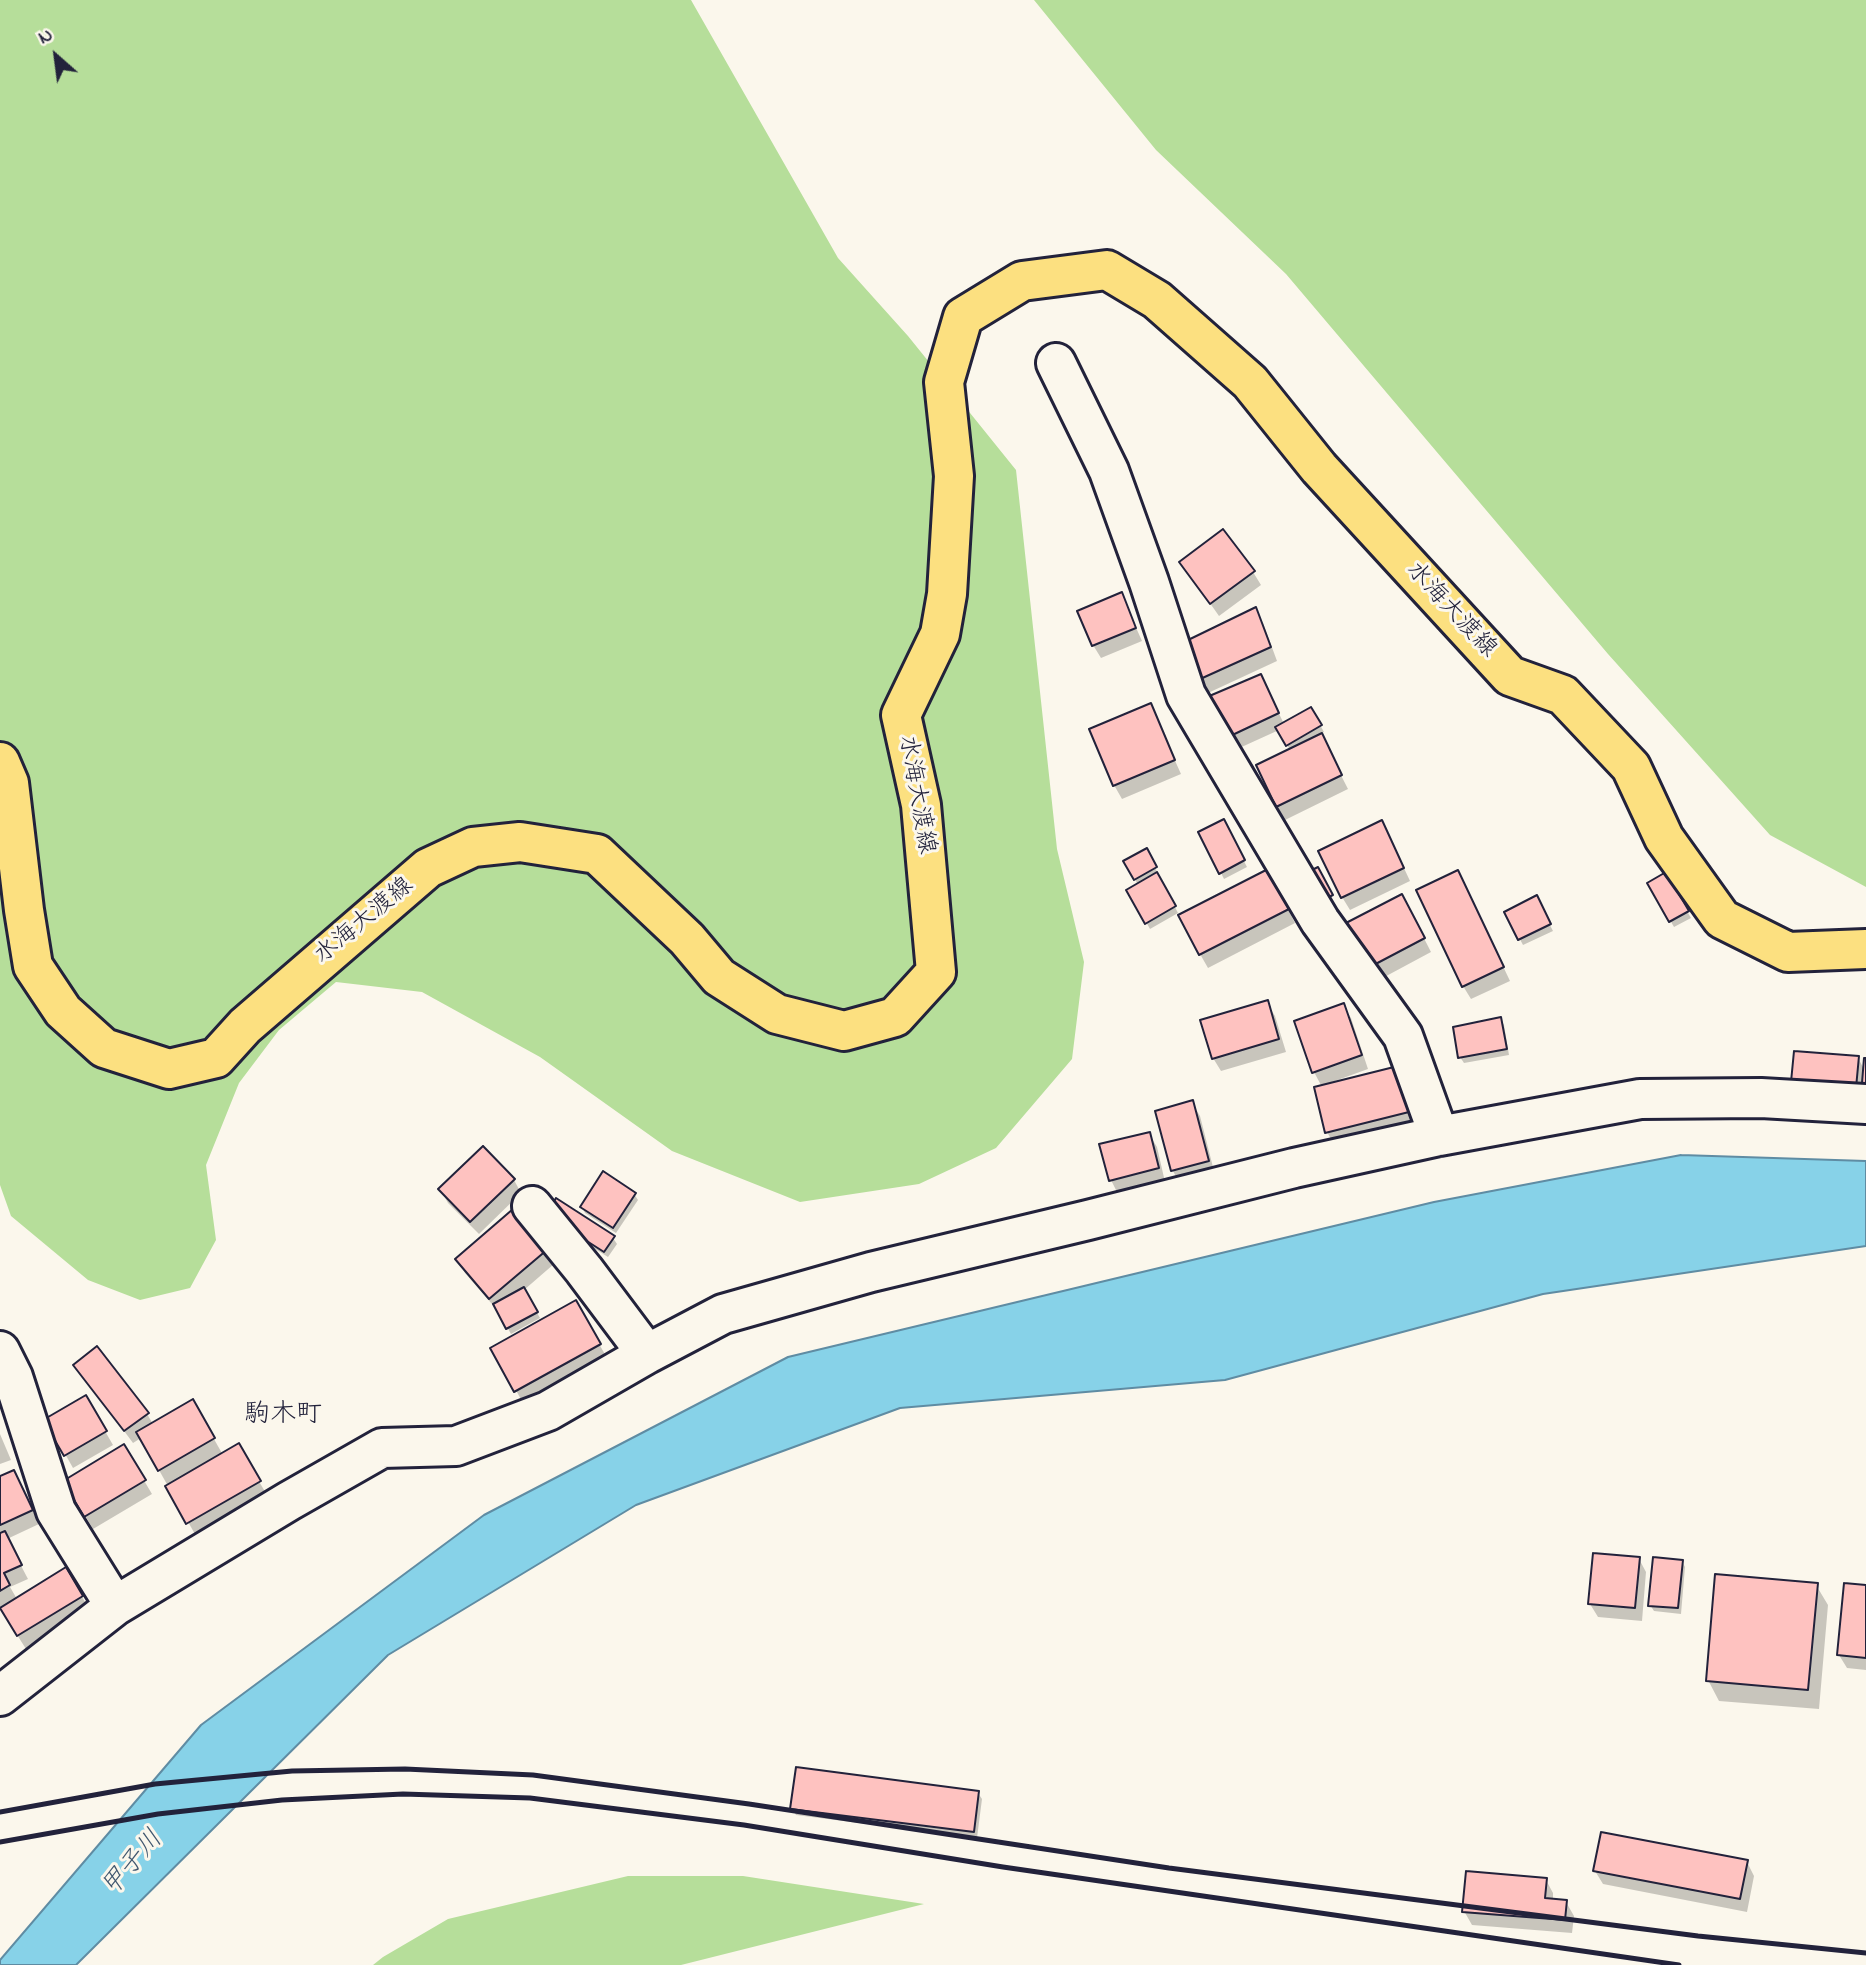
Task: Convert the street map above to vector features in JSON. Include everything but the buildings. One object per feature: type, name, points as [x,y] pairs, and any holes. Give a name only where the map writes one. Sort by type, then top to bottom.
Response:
[{"type":"main road","name":"水海大渡線","points":[[0,762],[9,783],[33,966],[63,1011],[104,1048],[169,1069],[216,1058],[245,1026],[428,868],[473,847],[520,842],[597,854],[687,939],[719,977],[778,1014],[844,1031],[895,1017],[936,972],[921,805],[901,715],[940,634],[947,594],[954,476],[944,382],[963,317],[1022,281],[1107,270],[1157,300],[1250,382],[1319,468],[1510,676],[1563,695],[1630,767],[1664,838],[1722,919],[1788,951],[1866,949]]},
{"type":"street","points":[[1056,363],[1109,471],[1186,695],[1320,921],[1403,1036],[1439,1136]]},
{"type":"street","points":[[0,1696],[115,1606],[382,1448],[456,1446],[548,1411],[723,1314],[871,1272],[1294,1168],[1439,1136],[1640,1099],[1761,1098],[1866,1104]]},
{"type":"street","points":[[532,1206],[647,1354]]},
{"type":"street","points":[[0,1351],[13,1377],[56,1511],[115,1606]]},
{"type":"green space","points":[[0,0],[691,0],[838,258],[908,336],[1016,470],[1057,849],[1084,962],[1072,1059],[996,1148],[919,1184],[800,1202],[672,1151],[540,1057],[422,992],[336,982],[279,1030],[239,1083],[206,1165],[216,1240],[190,1288],[140,1300],[88,1280],[11,1216],[0,1185]]},
{"type":"green space","points":[[1034,0],[1866,0],[1866,887],[1770,835],[1608,654],[1286,274],[1156,150]]},
{"type":"green space","points":[[628,1876],[743,1876],[924,1904],[681,1965],[373,1965],[448,1919]]},
{"type":"water","name":"甲子川","points":[[1681,1155],[1866,1161],[1866,1246],[1543,1294],[1225,1380],[900,1408],[636,1505],[388,1655],[76,1965],[0,1965],[0,1960],[201,1725],[484,1515],[788,1357],[1434,1202]]},
{"type":"railway","points":[[0,1812],[155,1784],[292,1771],[405,1769],[533,1775],[749,1804],[1169,1868],[1698,1936],[1866,1953]]},
{"type":"railway","points":[[0,1842],[158,1814],[282,1800],[403,1794],[530,1798],[744,1825],[1003,1867],[1679,1965]]},
{"type":"district","name":"駒木町","points":[[283,1417]]}]
